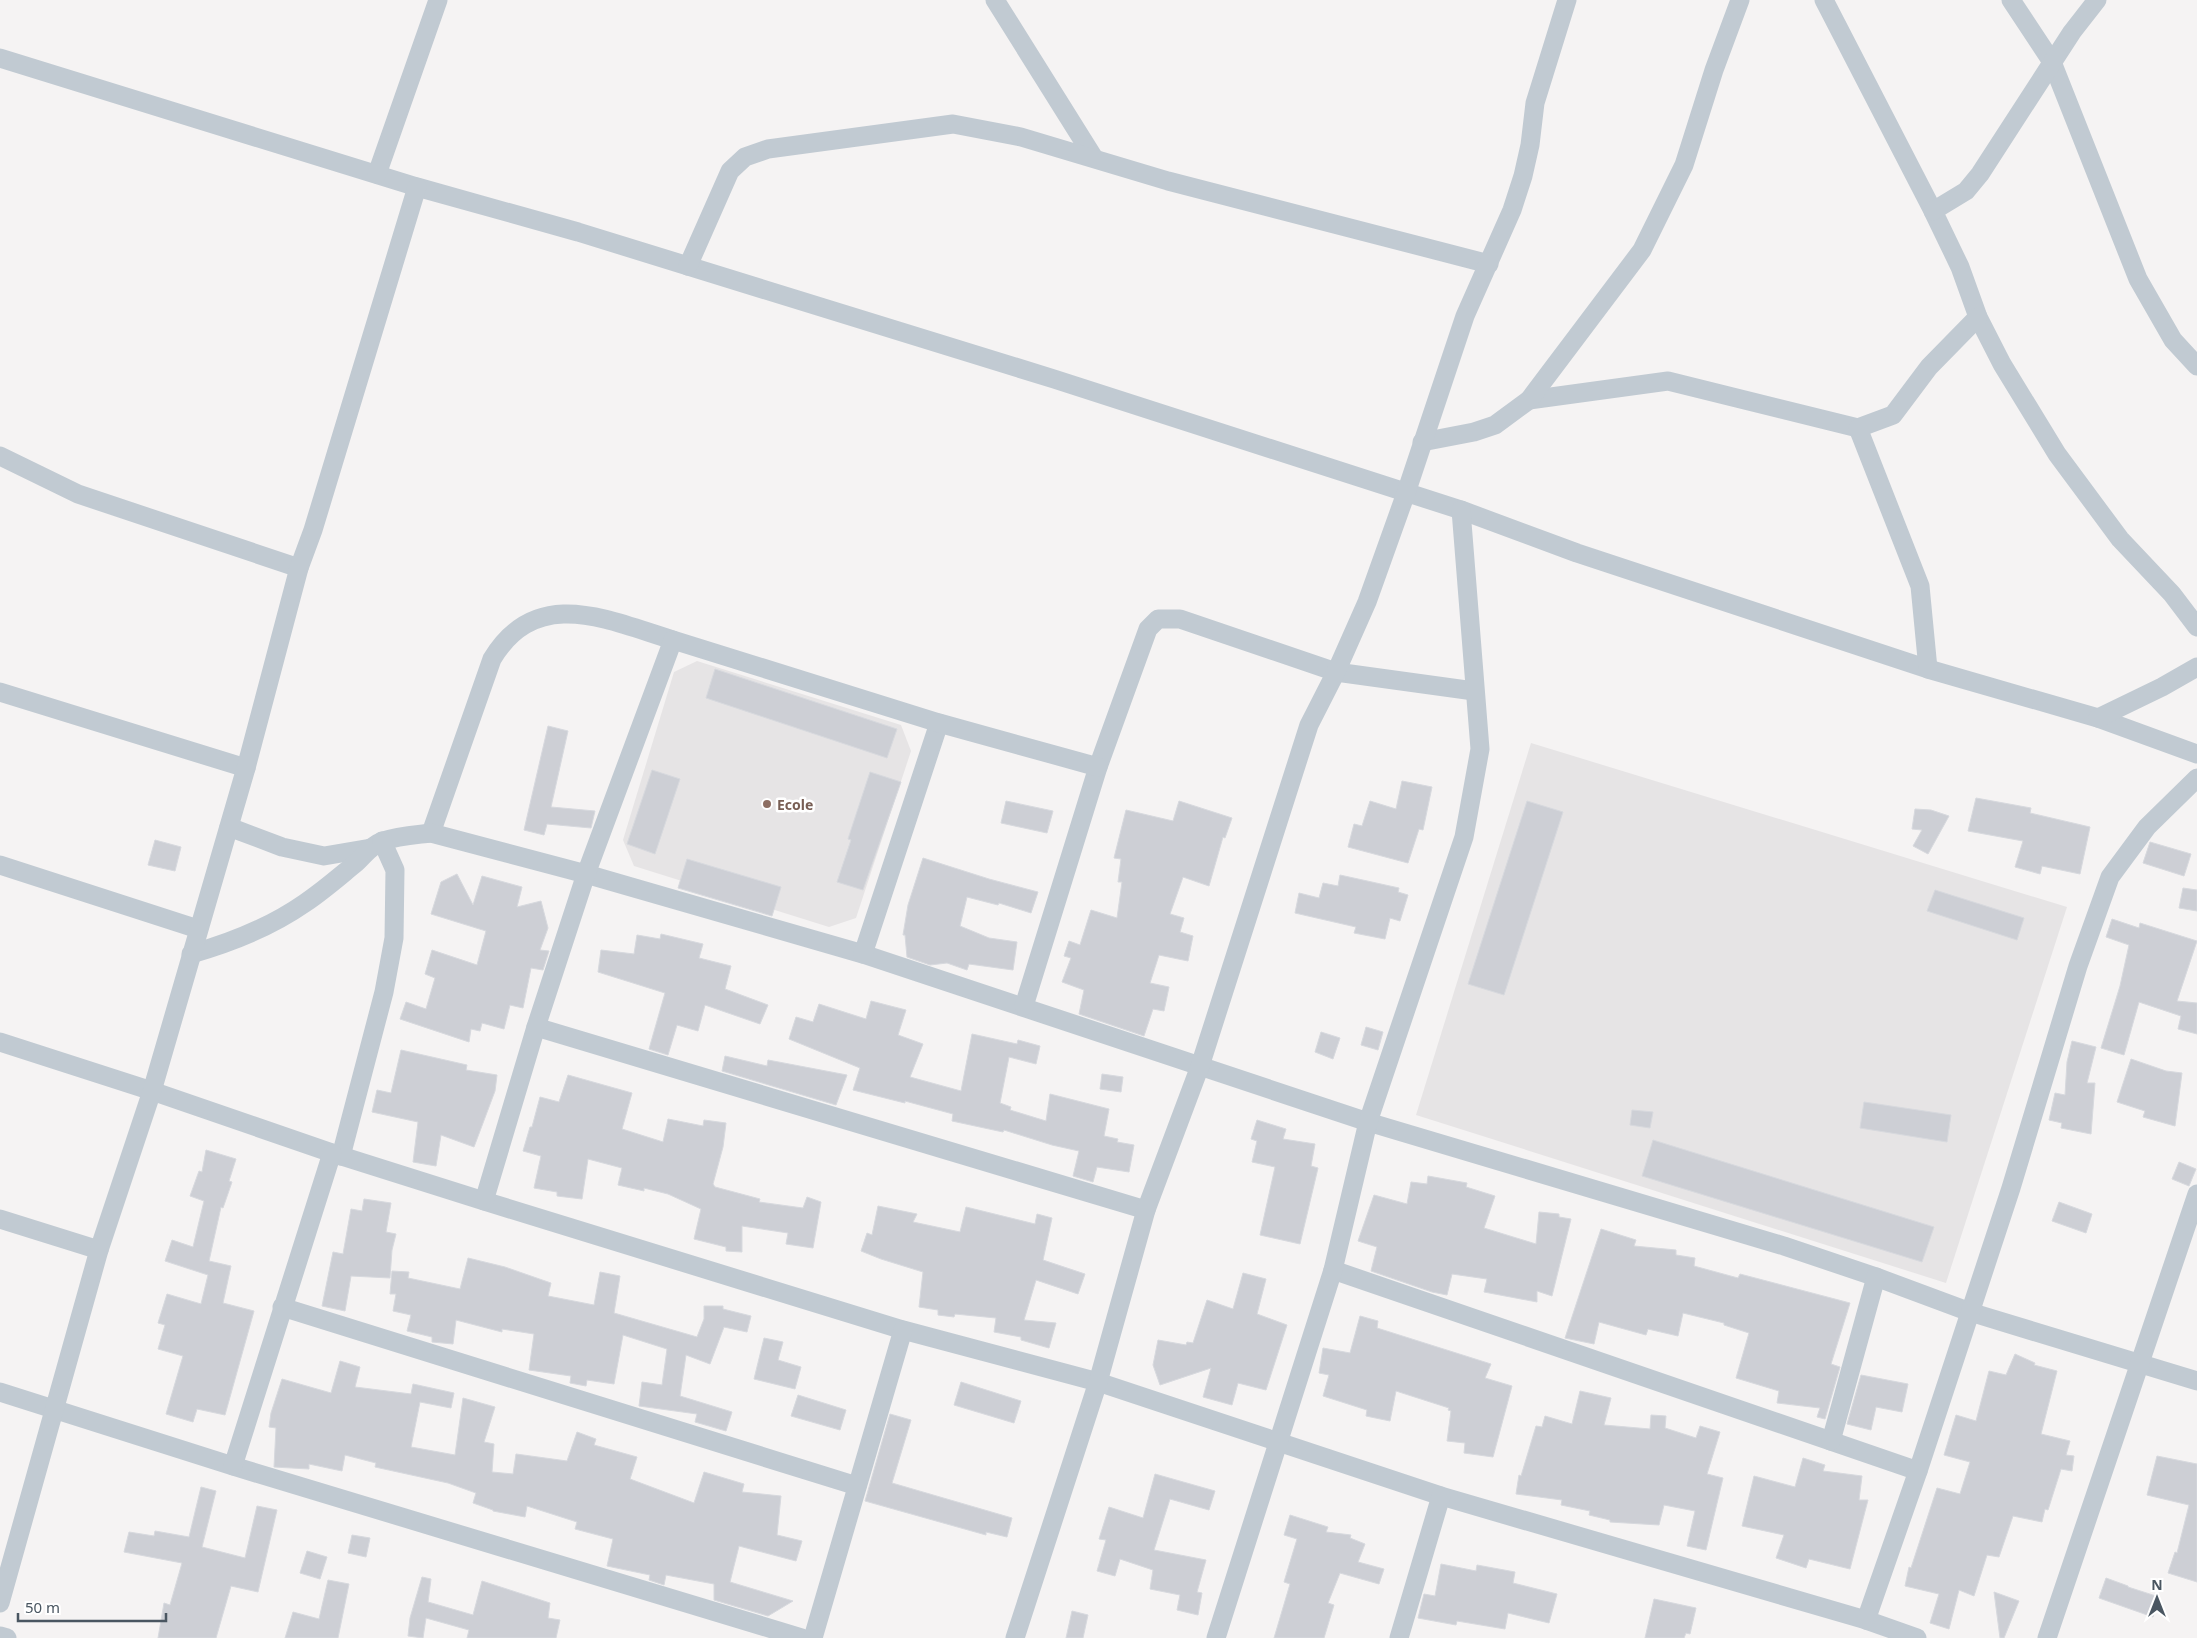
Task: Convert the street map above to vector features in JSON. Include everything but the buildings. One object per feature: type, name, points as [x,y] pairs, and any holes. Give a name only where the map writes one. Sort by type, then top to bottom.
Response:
[{"type":"street","points":[[377,174],[438,0]]},
{"type":"street","points":[[995,0],[1094,158]]},
{"type":"street","points":[[1015,1638],[1098,1382],[1146,1210],[1200,1066],[1309,725],[1336,672],[1367,602],[1406,493],[1465,316],[1489,264],[1523,176],[1530,145],[1535,103],[1567,0]]},
{"type":"street","points":[[1422,442],[1474,432],[1495,425],[1528,400],[1642,250],[1684,165],[1714,70],[1740,0]]},
{"type":"street","points":[[1824,0],[1933,211],[1960,267],[1978,317],[2002,364],[2057,454],[2120,539],[2172,594],[2197,626]]},
{"type":"street","points":[[2011,0],[2052,62],[2138,279],[2173,340],[2197,366]]},
{"type":"street","points":[[1933,211],[1966,191],[1976,180],[2072,32],[2097,0]]},
{"type":"street","points":[[0,58],[417,187],[578,232],[1054,379],[1460,510],[1587,556],[1928,669],[2098,718],[2197,754]]},
{"type":"street","points":[[688,266],[730,171],[746,157],[768,149],[953,124],[1021,136],[1168,181],[1489,264]]},
{"type":"street","points":[[0,1603],[56,1409],[99,1250],[152,1091],[246,768],[300,568],[417,187]]},
{"type":"street","points":[[1528,400],[1668,381],[1858,428],[1893,415],[1929,367],[1978,317]]},
{"type":"street","points":[[1858,428],[1920,586],[1928,669]]},
{"type":"street","points":[[0,456],[78,494],[300,568]]},
{"type":"street","points":[[1216,1638],[1333,1270],[1368,1122],[1464,837],[1480,749],[1460,510]]},
{"type":"street","points":[[431,833],[492,659],[503,642],[515,631],[528,622],[550,616],[586,614],[939,723],[1098,767]]},
{"type":"street","points":[[1024,1006],[1098,767],[1148,629],[1158,619],[1180,619],[1336,672],[1474,691]]},
{"type":"street","points":[[484,1201],[536,1027],[586,874],[673,640]]},
{"type":"street","points":[[2098,718],[2197,666]]},
{"type":"street","points":[[0,692],[246,768]]},
{"type":"street","points":[[863,954],[939,723]]},
{"type":"street","points":[[1866,1620],[1918,1471],[2011,1188],[2078,966],[2110,878],[2147,827],[2197,778]]},
{"type":"street","points":[[229,827],[282,847],[324,856],[409,835],[431,833],[586,874],[863,954],[1368,1122],[1784,1246],[1876,1277],[1970,1312],[2197,1381]]},
{"type":"street","points":[[191,954],[215,947],[268,924],[305,903],[377,844]]},
{"type":"street","points":[[233,1466],[282,1307],[336,1155],[384,992],[394,938],[396,870],[377,844]]},
{"type":"street","points":[[0,865],[198,929]]},
{"type":"street","points":[[536,1027],[1146,1210]]},
{"type":"street","points":[[0,1042],[152,1091],[336,1155],[903,1330],[1098,1382],[1440,1496],[1866,1620],[1917,1638]]},
{"type":"street","points":[[2047,1638],[2197,1194]]},
{"type":"street","points":[[0,1219],[99,1250]]},
{"type":"street","points":[[1333,1270],[1918,1471]]},
{"type":"street","points":[[1831,1441],[1876,1277]]},
{"type":"street","points":[[282,1307],[857,1486]]},
{"type":"street","points":[[813,1638],[903,1330]]},
{"type":"street","points":[[0,1392],[233,1466],[802,1638]]},
{"type":"street","points":[[1399,1638],[1440,1496]]},
{"type":"street","points":[[0,1636],[7,1638]]},
{"type":"shaded area","points":[[697,661],[901,725],[911,751],[856,918],[829,927],[634,866],[623,840],[674,672]]},
{"type":"shaded area","points":[[1531,743],[2067,907],[1946,1283],[1416,1115]]},
{"type":"place","name":"Ecole","points":[[767,804]]}]
